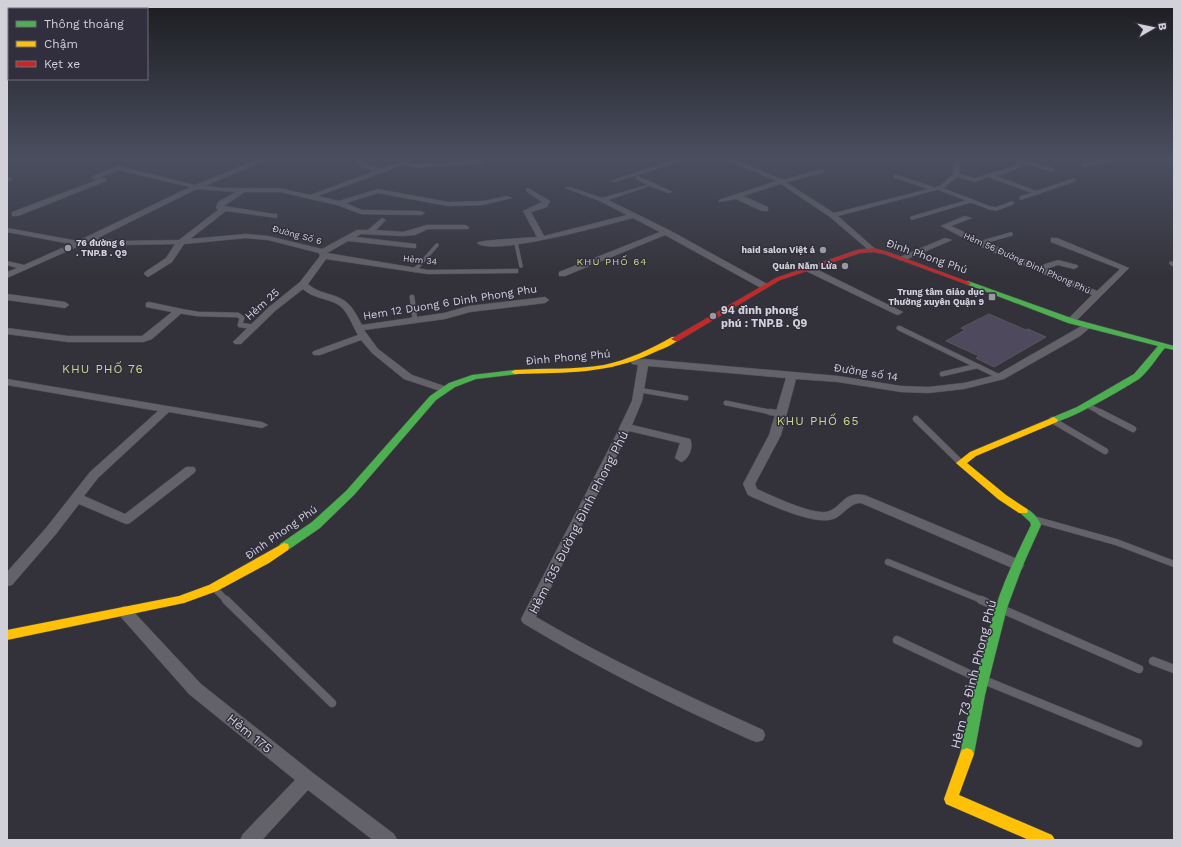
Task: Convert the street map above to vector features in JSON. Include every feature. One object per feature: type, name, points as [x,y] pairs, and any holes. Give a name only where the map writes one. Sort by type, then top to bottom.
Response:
[{"type":"street","points":[[15,214],[58,198]]},
{"type":"street","points":[[89,239],[174,198]]},
{"type":"street","points":[[231,198],[221,204],[220,208],[274,216]]},
{"type":"street","points":[[319,198],[339,203],[361,212],[421,213]]},
{"type":"street","points":[[339,203],[357,198]]},
{"type":"street","points":[[414,198],[448,204],[465,204],[508,198]]},
{"type":"street","points":[[540,198],[546,201],[544,205],[527,211],[541,238]]},
{"type":"street","points":[[595,198],[666,232],[764,286]]},
{"type":"street","points":[[602,200],[610,198]]},
{"type":"street","points":[[721,201],[731,198]]},
{"type":"street","points":[[739,198],[765,209]]},
{"type":"street","points":[[805,198],[833,215],[871,250]]},
{"type":"street","points":[[833,215],[902,198]]},
{"type":"street","points":[[148,274],[169,260],[181,242],[224,209]]},
{"type":"street","points":[[481,243],[516,244],[633,216]]},
{"type":"street","name":"Hẻm 56 Đường Đình Phong Phú","points":[[968,218],[945,226],[1038,269],[1097,294],[1072,322]]},
{"type":"street","points":[[370,232],[382,220]]},
{"type":"street","points":[[324,254],[360,232],[409,234],[427,227],[465,227]]},
{"type":"street","points":[[7,230],[78,243]]},
{"type":"street","points":[[562,274],[666,232]]},
{"type":"street","name":"Đường Số 6","points":[[7,275],[89,239],[120,243],[181,242],[246,236],[268,238],[324,254],[303,284]]},
{"type":"street","points":[[348,240],[413,246]]},
{"type":"street","points":[[902,258],[948,240]]},
{"type":"street","points":[[1054,240],[1125,268],[1097,294]]},
{"type":"street","name":"Đình Phong Phú","points":[[7,635],[180,600],[214,588],[265,560],[316,524],[350,493],[433,398],[443,389],[460,380],[477,376],[594,369],[628,361],[706,322],[764,286],[807,268],[845,255],[871,250],[902,258],[1072,322],[1174,348]]},
{"type":"street","name":"Hẻm 34","points":[[324,254],[428,272],[518,268]]},
{"type":"street","points":[[1038,269],[1056,262],[1074,268]]},
{"type":"street","points":[[7,263],[24,267]]},
{"type":"street","points":[[807,268],[898,312]]},
{"type":"street","points":[[303,284],[310,291],[341,302],[349,310],[361,332],[375,351],[408,377],[443,389]]},
{"type":"street","name":"Hẻm 25","points":[[238,342],[272,309],[303,284]]},
{"type":"street","points":[[7,297],[65,305]]},
{"type":"street","name":"Hem 12 Duong 6 Dinh Phong Phu","points":[[317,353],[361,332],[415,320],[444,316],[470,309],[545,300]]},
{"type":"street","points":[[150,306],[179,311]]},
{"type":"street","points":[[7,331],[68,339],[143,339],[149,337],[179,311]]},
{"type":"street","name":"Đường số 14","points":[[628,361],[838,379],[901,389],[928,390],[964,386],[1000,377],[1077,334],[1087,326]]},
{"type":"street","points":[[1034,520],[1002,497],[960,463],[973,454],[1087,404],[1137,376],[1162,346]]},
{"type":"street","name":"Hẻm 135 Đường Đình Phong Phú","points":[[644,362],[637,401],[626,427],[528,619],[566,643],[674,698],[757,735]]},
{"type":"street","points":[[792,375],[775,435],[749,484],[752,492],[819,517],[834,514],[853,498],[863,499],[1017,565]]},
{"type":"street","points":[[7,382],[165,410],[262,425]]},
{"type":"street","points":[[7,581],[77,498],[94,475],[165,410]]},
{"type":"street","points":[[626,427],[686,441],[686,446],[681,458]]},
{"type":"street","points":[[77,498],[126,520],[190,470]]},
{"type":"street","name":"Hẻm 73 Đình Phong Phú","points":[[1034,520],[1036,525],[1017,565],[1001,608],[983,680],[968,752],[952,799],[1047,840]]},
{"type":"street","name":"Hẻm 175","points":[[126,612],[195,689],[307,779],[388,840]]},
{"type":"street","points":[[249,840],[307,779]]},
{"type":"lane","points":[[962,198],[993,209],[1012,203]]},
{"type":"lane","points":[[912,218],[970,200]]},
{"type":"lane","points":[[980,243],[1011,234]]},
{"type":"lane","points":[[516,244],[518,268]]},
{"type":"lane","points":[[415,270],[437,245]]},
{"type":"lane","points":[[412,297],[415,320]]},
{"type":"lane","points":[[179,311],[198,314],[238,315],[242,318],[239,324],[240,325],[254,327]]},
{"type":"lane","points":[[899,328],[1000,377]]},
{"type":"lane","points":[[942,374],[978,366]]},
{"type":"lane","points":[[639,390],[686,398]]},
{"type":"lane","points":[[726,404],[782,414]]},
{"type":"lane","points":[[1087,404],[1133,429]]},
{"type":"lane","points":[[916,419],[960,463]]},
{"type":"lane","points":[[1051,420],[1105,451]]},
{"type":"lane","points":[[1034,520],[1116,542],[1174,564]]},
{"type":"lane","points":[[888,562],[1001,608],[1139,670]]},
{"type":"lane","points":[[214,588],[332,703]]},
{"type":"lane","points":[[897,640],[983,680],[1138,744]]},
{"type":"lane","points":[[1153,661],[1174,669]]},
{"type":"building","points":[[989,314],[1046,337],[994,367],[976,358],[979,356],[946,341],[965,330],[961,328]]},
{"type":"traffic: fast","points":[[968,283],[1071,321],[1174,348]]},
{"type":"traffic: fast","points":[[1054,420],[1080,409],[1137,376],[1162,346]]},
{"type":"traffic: fast","points":[[284,547],[316,525],[350,493],[433,398],[452,385],[475,377],[515,372]]},
{"type":"traffic: fast","points":[[967,754],[979,695],[1001,608],[1017,565],[1036,525],[1034,520],[1023,511]]},
{"type":"traffic: slow","points":[[515,372],[571,371],[604,367],[641,356],[675,339]]},
{"type":"traffic: slow","points":[[1023,511],[1002,497],[961,463],[973,454],[1054,420]]},
{"type":"traffic: slow","points":[[7,635],[180,600],[213,588],[265,560],[284,547]]},
{"type":"traffic: slow","points":[[967,754],[951,799],[1047,840]]},
{"type":"traffic: jam","points":[[675,339],[778,279],[859,251],[873,250],[886,253],[968,283]]},
{"type":"place","name":"76 đường 6 . TNP.B . Q9","points":[[68,248]]},
{"type":"place","name":"haid salon Việt á","points":[[823,250]]},
{"type":"place","name":"Quán Năm Lửa","points":[[845,266]]},
{"type":"place","name":"Trung tâm Giáo dục Thường xuyên Quận 9","points":[[992,297]]},
{"type":"place","name":"94 đình phong phú : TNP.B . Q9","points":[[713,316]]},
{"type":"district","name":"KHU PHỐ 64","points":[[612,261]]},
{"type":"district","name":"KHU PHỐ 76","points":[[103,369]]},
{"type":"district","name":"KHU PHỐ 65","points":[[818,421]]}]
